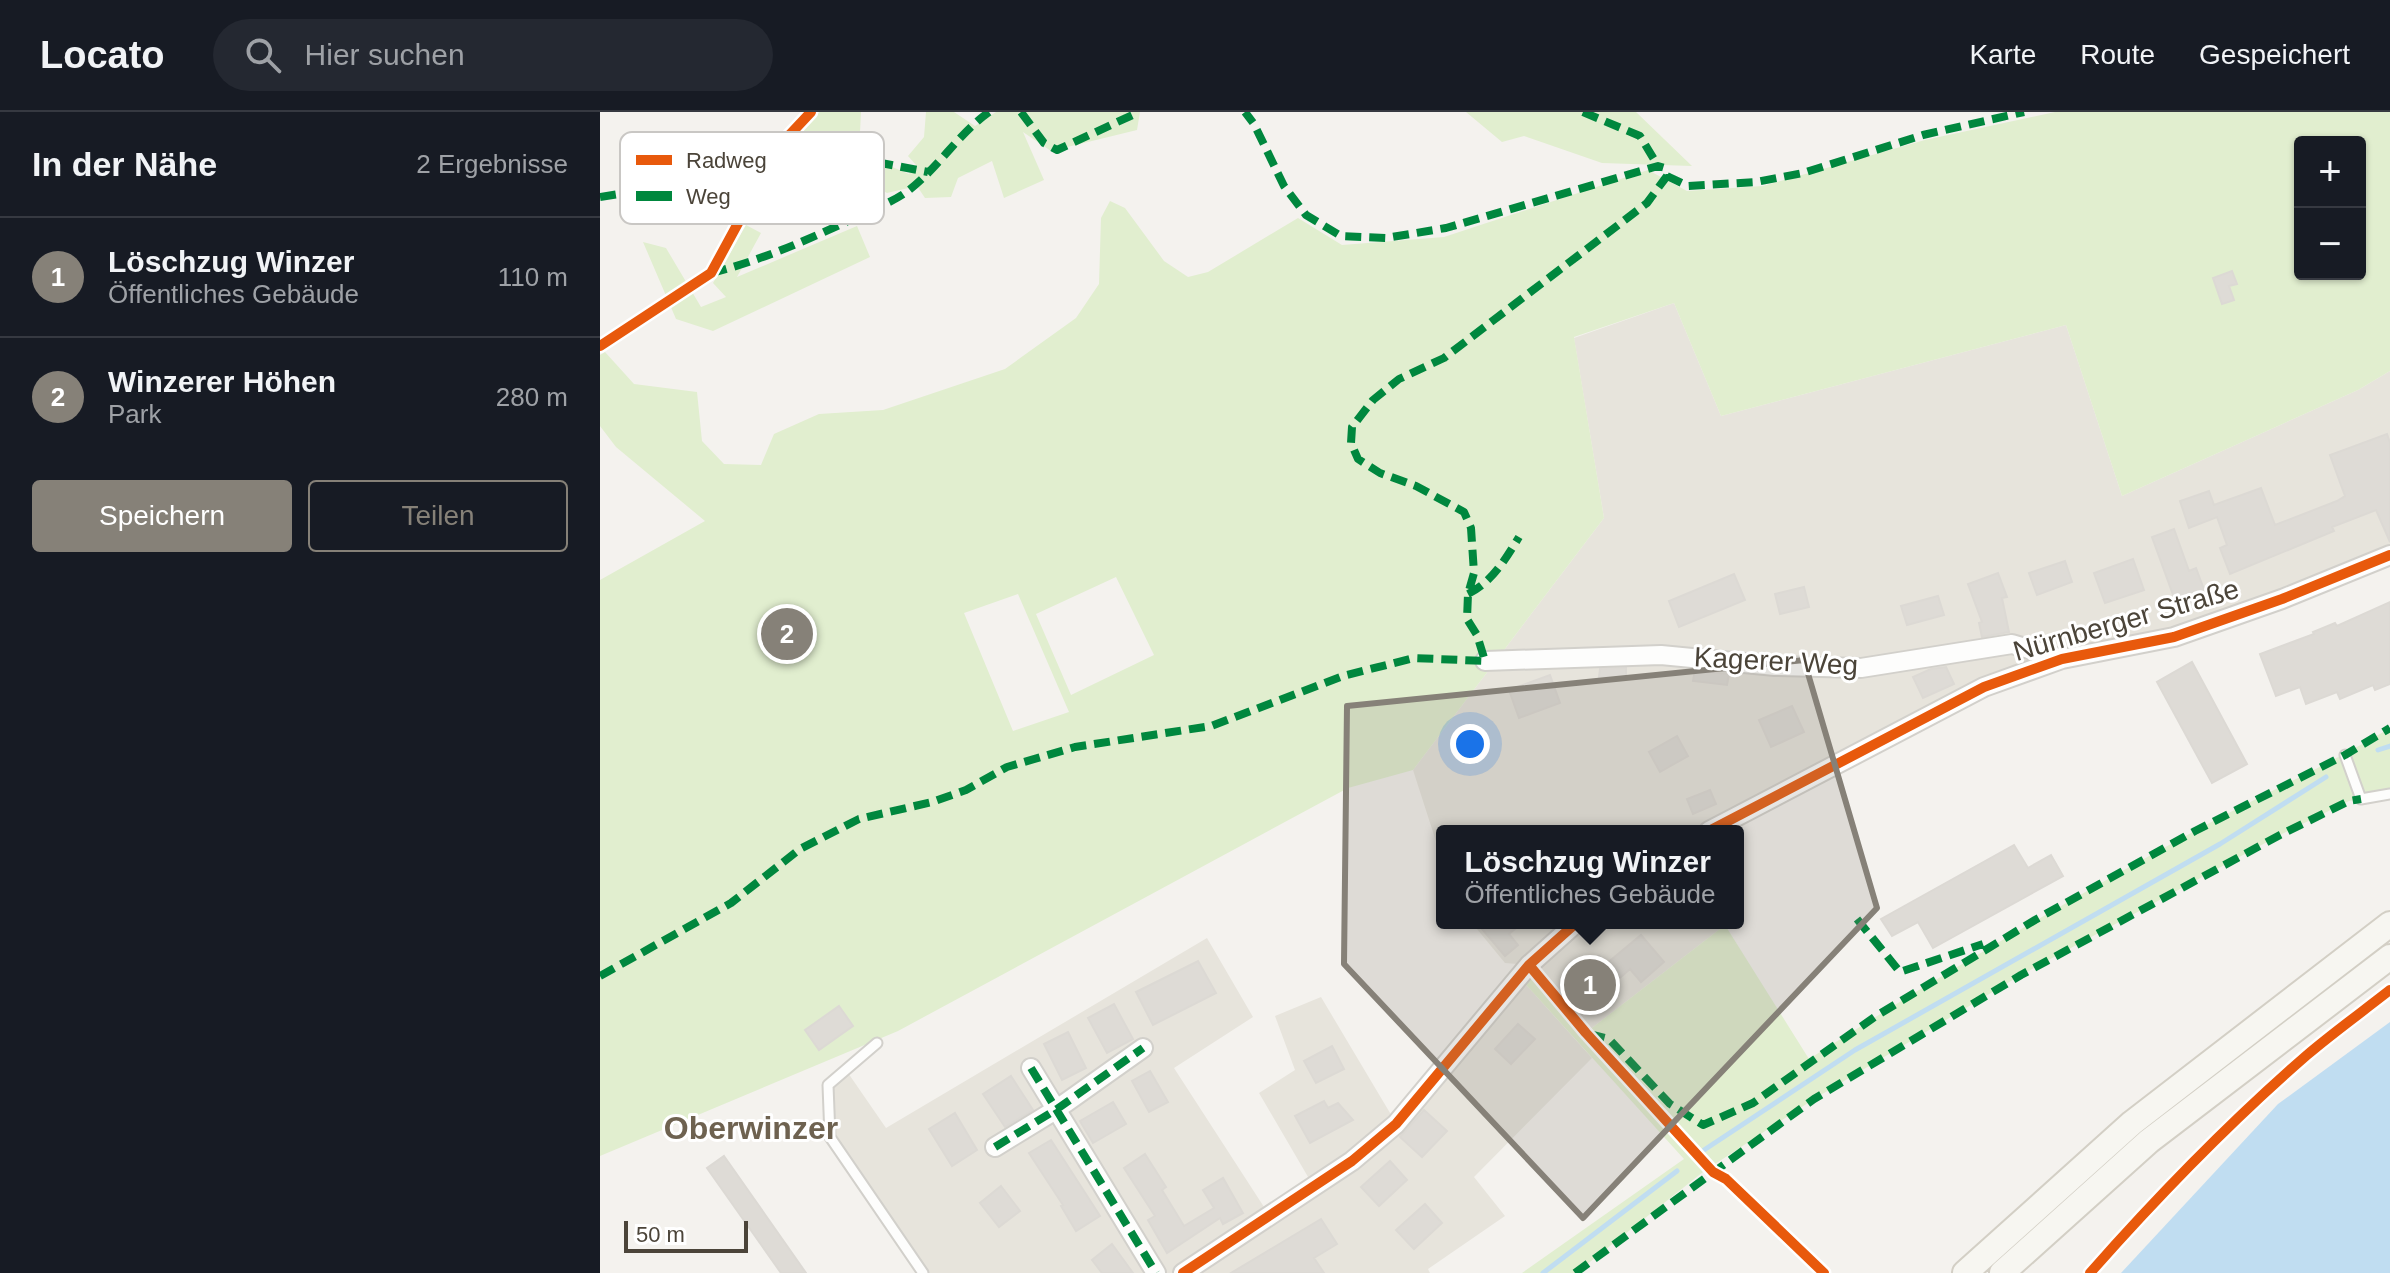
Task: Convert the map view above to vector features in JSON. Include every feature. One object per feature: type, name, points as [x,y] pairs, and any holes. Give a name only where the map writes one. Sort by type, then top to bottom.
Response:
[{"type":"main road","points":[[1965,1273],[2132,1123],[2390,924]]},
{"type":"main road","points":[[2002,1273],[2149,1141],[2390,957]]},
{"type":"street","name":"Nürnberger Straße","points":[[1720,825],[1984,687],[2062,659],[2174,637],[2282,599],[2390,555]]},
{"type":"street","name":"Kagerer Weg","points":[[1485,661],[1661,655],[1775,666],[1861,668],[2012,644],[2062,659]]},
{"type":"street","points":[[1183,1273],[1352,1161],[1396,1124],[1529,965],[1569,929]]},
{"type":"street","points":[[995,1147],[1057,1109],[1143,1048]]},
{"type":"street","points":[[1031,1068],[1156,1273]]},
{"type":"lane","points":[[2345,755],[2361,799],[2390,794]]},
{"type":"lane","points":[[877,1043],[828,1085],[830,1137],[923,1273]]},
{"type":"highlighted area","points":[[1804,660],[1877,908],[1583,1218],[1344,964],[1347,706]]},
{"type":"shaded area","points":[[1674,303],[1721,416],[2066,325],[2122,496],[2358,390],[2390,371],[2390,554],[2282,599],[2062,659],[1721,825],[1436,825],[1436,841],[1413,770],[1604,518],[1574,338]]},
{"type":"shaded area","points":[[1477,929],[1720,929],[1588,1031],[1530,965],[1505,963]]},
{"type":"shaded area","points":[[1207,938],[1253,1017],[1174,1068],[1264,1207],[1311,1182],[1259,1093],[1295,1070],[1275,1016],[1321,997],[1396,1123],[1519,977],[1592,1058],[1474,1177],[1505,1216],[1428,1269],[1430,1273],[923,1273],[830,1137],[828,1085],[846,1070],[886,1128]]},
{"type":"green space","points":[[819,112],[861,112],[860,132],[800,132]]},
{"type":"green space","points":[[926,112],[954,112],[975,126],[996,112],[1140,112],[1137,130],[1051,151],[1023,132],[1044,180],[1004,198],[992,161],[958,178],[951,197],[925,198],[917,186],[884,191],[884,164],[909,174],[916,165],[908,156],[924,137]]},
{"type":"green space","points":[[1466,112],[1636,112],[1692,166],[1602,163],[1524,136],[1502,142]]},
{"type":"green space","points":[[2055,112],[2390,112],[2390,371],[2358,390],[2122,496],[2066,325],[1721,416],[1674,303],[1574,337],[1604,518],[1413,770],[1348,788],[898,1031],[600,1156],[600,580],[705,521],[616,447],[600,426],[600,355],[605,352],[634,384],[697,392],[702,441],[724,464],[761,465],[774,434],[819,414],[883,410],[1005,369],[1076,318],[1099,284],[1101,218],[1110,201],[1125,208],[1164,261],[1188,277],[1208,272],[1298,218],[1342,245],[1444,237],[1648,170],[1687,191],[1763,186],[1925,140]],"holes":[[[1116,577],[1154,655],[1071,695],[1036,614]],[[1018,594],[1069,712],[1013,731],[964,613]]]},
{"type":"green space","points":[[746,225],[761,233],[737,277],[857,226],[870,257],[713,331],[676,319],[643,242],[666,248],[701,307],[726,297],[713,283]]},
{"type":"green space","points":[[2390,728],[2390,794],[2349,801],[2021,975],[1814,1099],[1703,1172],[1576,1273],[1522,1273],[1684,1159],[1519,977],[1529,965],[1588,1031],[1720,929],[1728,929],[1809,1059],[2094,887]]},
{"type":"water","points":[[2390,1022],[2390,1273],[2121,1273],[2278,1104]]},
{"type":"building","points":[[2232,271],[2237,284],[2229,286],[2234,300],[2222,304],[2213,278]]},
{"type":"building","points":[[2387,434],[2390,443],[2390,542],[2376,510],[2230,574],[2220,548],[2227,545],[2217,517],[2189,528],[2180,501],[2209,491],[2214,505],[2261,488],[2275,525],[2337,501],[2345,496],[2330,455]]},
{"type":"building","points":[[2174,529],[2189,571],[2196,568],[2209,603],[2180,614],[2152,537]]},
{"type":"building","points":[[2133,559],[2144,590],[2105,603],[2094,573]]},
{"type":"building","points":[[2065,561],[2072,582],[2037,595],[2029,573]]},
{"type":"building","points":[[1998,573],[2007,597],[2002,598],[2009,632],[1982,637],[1979,623],[1982,622],[1968,584]]},
{"type":"building","points":[[1734,574],[1745,600],[1679,627],[1669,601]]},
{"type":"building","points":[[1804,587],[1809,607],[1780,614],[1775,594]]},
{"type":"building","points":[[1938,596],[1944,615],[1907,625],[1901,606]]},
{"type":"building","points":[[2390,602],[2390,684],[2375,690],[2373,685],[2340,699],[2337,692],[2306,704],[2300,687],[2276,696],[2260,654],[2335,623],[2337,626]]},
{"type":"building","points":[[2192,662],[2247,764],[2212,783],[2157,682]]},
{"type":"building","points":[[1946,667],[1954,684],[1923,698],[1913,677],[1931,669]]},
{"type":"building","points":[[1626,668],[1626,678],[1599,677],[1600,669]]},
{"type":"building","points":[[1695,670],[1729,674],[1727,685],[1693,681]]},
{"type":"building","points":[[1550,675],[1560,703],[1519,718],[1509,690]]},
{"type":"building","points":[[1792,706],[1804,732],[1771,747],[1759,720]]},
{"type":"building","points":[[1677,736],[1688,756],[1660,772],[1649,752]]},
{"type":"building","points":[[1710,790],[1716,804],[1693,814],[1687,799]]},
{"type":"building","points":[[2014,845],[2028,868],[2051,855],[2063,876],[1933,948],[1918,922],[1892,936],[1881,919]]},
{"type":"building","points":[[1482,929],[1515,929],[1509,934],[1518,945],[1505,956]]},
{"type":"building","points":[[1641,935],[1664,962],[1641,982],[1630,969],[1584,1009],[1564,986],[1599,956],[1606,964]]},
{"type":"building","points":[[1198,961],[1216,993],[1153,1025],[1136,992]]},
{"type":"building","points":[[1114,1004],[1133,1039],[1107,1053],[1088,1018]]},
{"type":"building","points":[[839,1006],[853,1026],[819,1050],[805,1030]]},
{"type":"building","points":[[1518,1024],[1535,1039],[1511,1064],[1495,1049]]},
{"type":"building","points":[[1068,1032],[1086,1068],[1062,1080],[1044,1044]]},
{"type":"building","points":[[1332,1046],[1344,1069],[1316,1083],[1304,1061]]},
{"type":"building","points":[[1150,1071],[1168,1102],[1149,1112],[1132,1081]]},
{"type":"building","points":[[1011,1076],[1033,1110],[1005,1127],[983,1094]]},
{"type":"building","points":[[1324,1101],[1328,1108],[1338,1103],[1353,1120],[1310,1143],[1295,1116]]},
{"type":"building","points":[[1113,1102],[1126,1124],[1093,1143],[1080,1121]]},
{"type":"building","points":[[1424,1110],[1447,1131],[1422,1157],[1400,1137]]},
{"type":"building","points":[[955,1113],[977,1150],[952,1166],[929,1129]]},
{"type":"building","points":[[1051,1140],[1100,1216],[1076,1231],[1029,1153]]},
{"type":"building","points":[[1145,1154],[1166,1187],[1162,1190],[1184,1226],[1214,1208],[1203,1190],[1223,1178],[1243,1213],[1223,1224],[1220,1218],[1167,1253],[1148,1220],[1155,1216],[1124,1168]]},
{"type":"building","points":[[724,1156],[806,1273],[781,1273],[707,1168]]},
{"type":"building","points":[[1390,1161],[1407,1180],[1379,1206],[1361,1187]]},
{"type":"building","points":[[1001,1186],[1020,1211],[999,1227],[980,1203]]},
{"type":"building","points":[[1425,1204],[1442,1223],[1414,1249],[1396,1230]]},
{"type":"building","points":[[1321,1219],[1337,1244],[1314,1258],[1324,1273],[1231,1273]]},
{"type":"building","points":[[1112,1244],[1133,1273],[1102,1273],[1092,1260]]},
{"type":"waterway","points":[[2378,750],[2390,746]]},
{"type":"waterway","points":[[1704,1150],[1855,1050],[2220,844],[2326,777]]},
{"type":"waterway","points":[[1543,1273],[1677,1171]]},
{"type":"marked path","points":[[884,204],[916,184],[989,112]]},
{"type":"marked path","points":[[1021,112],[1044,143],[1057,150],[1139,112]]},
{"type":"marked path","points":[[600,976],[731,903],[800,849],[859,819],[932,802],[966,790],[1007,767],[1075,747],[1211,726],[1343,676],[1414,658],[1485,661],[1477,635],[1467,619],[1468,594],[1474,573],[1471,528],[1464,512],[1416,486],[1380,473],[1358,459],[1351,443],[1352,427],[1373,400],[1399,379],[1444,358],[1647,203],[1667,176],[1665,168],[1658,166],[1446,228],[1386,238],[1341,236],[1306,215],[1284,186],[1245,112]]},
{"type":"marked path","points":[[1583,112],[1640,136],[1658,166]]},
{"type":"marked path","points":[[1667,176],[1688,186],[1756,182],[1803,173],[1923,135],[2024,112]]},
{"type":"marked path","points":[[884,164],[928,172]]},
{"type":"marked path","points":[[600,197],[620,194]]},
{"type":"marked path","points":[[711,273],[787,248],[843,224]]},
{"type":"marked path","points":[[1468,594],[1491,577],[1519,537]]},
{"type":"marked path","points":[[1589,1034],[1609,1039],[1670,1104],[1703,1125],[1753,1103],[1876,1016],[2035,920],[2390,728]]},
{"type":"marked path","points":[[1575,1273],[1814,1099],[2021,975],[2280,835],[2349,801],[2361,799]]},
{"type":"marked path","points":[[1857,919],[1900,972],[1983,944]]},
{"type":"marked path","points":[[995,1147],[1057,1109],[1143,1048]]},
{"type":"marked path","points":[[1031,1068],[1156,1273]]},
{"type":"cycle path","points":[[792,132],[811,112]]},
{"type":"cycle path","points":[[600,346],[711,273],[738,224]]},
{"type":"cycle path","points":[[1720,825],[1984,687],[2062,659],[2174,637],[2282,599],[2390,555]]},
{"type":"cycle path","points":[[1183,1273],[1352,1161],[1396,1124],[1529,965],[1569,929]]},
{"type":"cycle path","points":[[1529,965],[1586,1033],[1713,1172],[1726,1179],[1824,1273]]},
{"type":"cycle path","points":[[2090,1273],[2168,1188],[2250,1106],[2317,1047],[2390,990]]},
{"type":"place","name":"Winzerer Höhen","points":[[787,634]]},
{"type":"place","name":"Löschzug Winzer","points":[[1590,985]]},
{"type":"district","name":"Oberwinzer","points":[[751,1128]]}]
